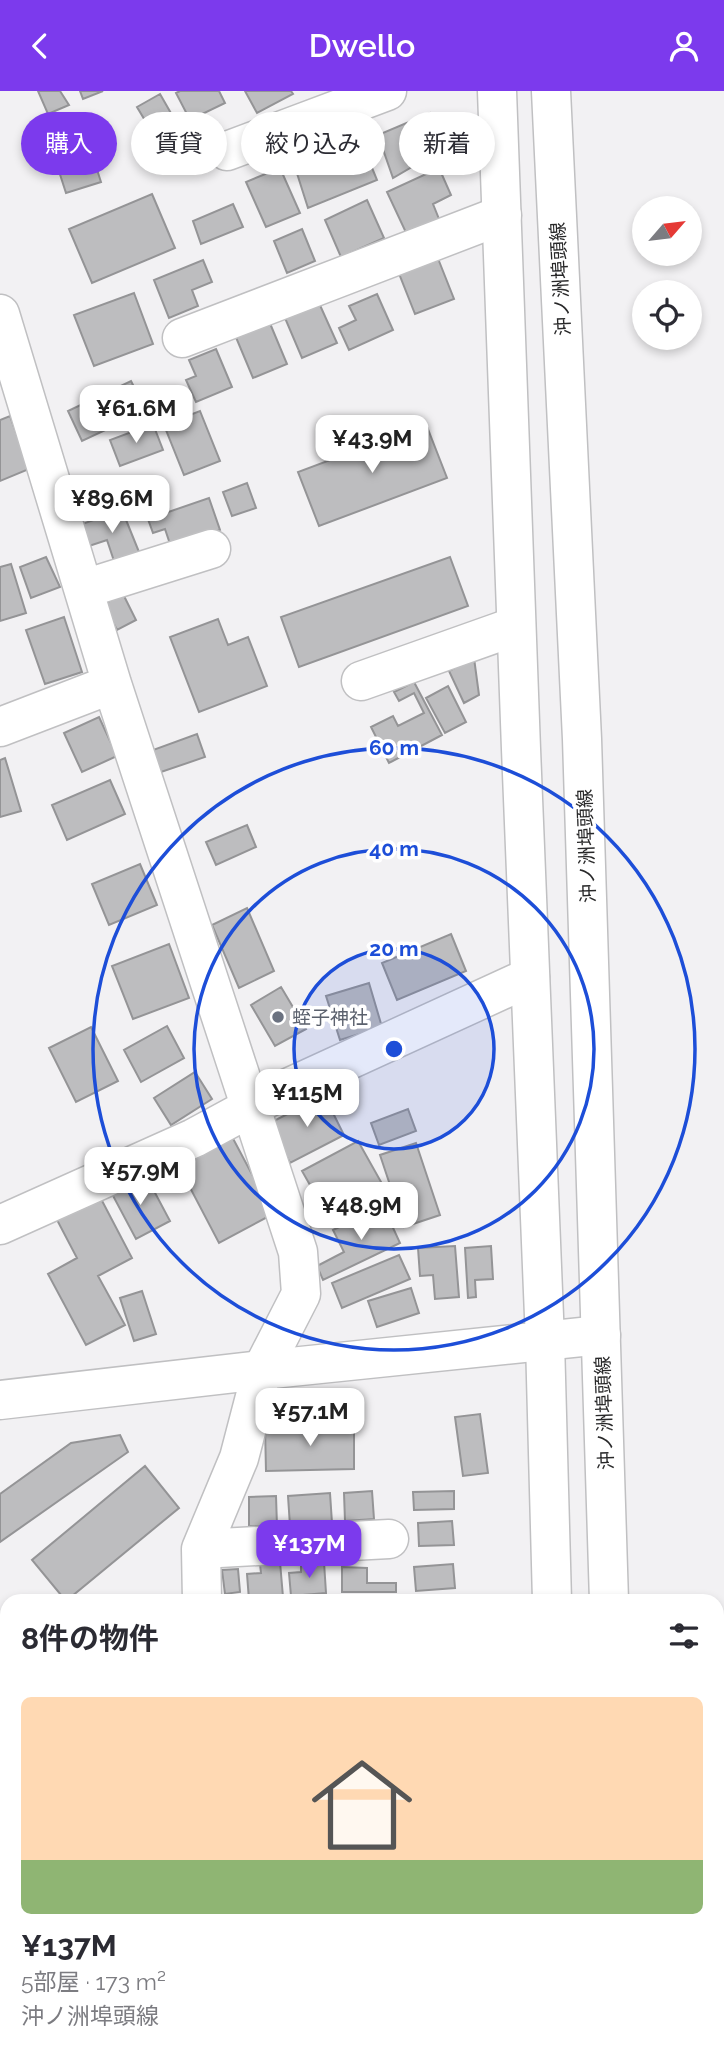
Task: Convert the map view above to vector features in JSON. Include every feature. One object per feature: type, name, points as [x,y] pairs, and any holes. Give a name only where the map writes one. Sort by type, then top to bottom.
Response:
[{"type":"street","points":[[227,151],[387,91]]},
{"type":"street","points":[[497,91],[545,1341],[552,1594]]},
{"type":"street","name":"沖ノ洲埠頭線","points":[[551,91],[582,739],[609,1594]]},
{"type":"street","points":[[182,338],[502,215]]},
{"type":"street","points":[[0,314],[113,684],[298,1252],[301,1294],[262,1370],[239,1458],[201,1549],[202,1594]]},
{"type":"street","points":[[84,589],[211,549]]},
{"type":"street","points":[[361,681],[516,626]]},
{"type":"street","points":[[0,727],[113,684]]},
{"type":"street","points":[[0,1225],[194,1138],[277,1093],[530,977]]},
{"type":"street","points":[[0,1400],[601,1335]]},
{"type":"street","points":[[201,1549],[389,1539]]},
{"type":"building","points":[[38,91],[60,91],[69,105],[47,112]]},
{"type":"building","points":[[80,91],[103,91],[83,99]]},
{"type":"building","points":[[219,91],[225,103],[206,112],[186,112],[176,93]]},
{"type":"building","points":[[245,91],[291,91],[293,94],[259,112]]},
{"type":"building","points":[[160,94],[170,112],[140,112],[137,107]]},
{"type":"building","points":[[399,126],[399,174],[393,178],[385,155],[385,132]]},
{"type":"building","points":[[60,175],[99,175],[101,182],[66,193]]},
{"type":"building","points":[[263,175],[283,175],[300,213],[266,227],[246,182]]},
{"type":"building","points":[[298,175],[375,175],[377,180],[308,208]]},
{"type":"building","points":[[424,175],[442,175],[451,195],[433,204],[441,224],[409,239],[387,192]]},
{"type":"building","points":[[152,194],[175,248],[92,283],[69,229]]},
{"type":"building","points":[[367,200],[384,238],[341,257],[325,220]]},
{"type":"building","points":[[233,204],[243,227],[201,244],[193,221]]},
{"type":"building","points":[[302,229],[315,261],[287,273],[274,241]]},
{"type":"building","points":[[437,256],[454,299],[415,314],[398,271]]},
{"type":"building","points":[[203,260],[212,282],[192,290],[198,306],[169,318],[154,280]]},
{"type":"building","points":[[134,293],[153,344],[94,366],[74,315]]},
{"type":"building","points":[[377,294],[393,330],[349,350],[339,328],[356,320],[349,306]]},
{"type":"building","points":[[319,303],[337,343],[302,358],[285,318]]},
{"type":"building","points":[[269,321],[287,364],[253,378],[235,335]]},
{"type":"building","points":[[216,349],[232,387],[196,402],[186,380],[196,376],[189,360]]},
{"type":"building","points":[[131,381],[146,411],[82,441],[68,411]]},
{"type":"building","points":[[200,411],[220,461],[184,475],[164,425]]},
{"type":"building","points":[[10,416],[29,469],[0,481],[0,420]]},
{"type":"building","points":[[153,424],[163,450],[120,466],[110,440]]},
{"type":"building","points":[[426,424],[447,478],[319,526],[298,472]]},
{"type":"building","points":[[247,483],[256,508],[232,516],[223,492]]},
{"type":"building","points":[[209,498],[220,530],[171,547],[165,529],[153,533],[148,519]]},
{"type":"building","points":[[122,510],[139,552],[114,561],[107,540],[89,546],[82,524]]},
{"type":"building","points":[[46,557],[60,587],[31,598],[20,567]]},
{"type":"building","points":[[450,557],[468,606],[299,667],[281,617]]},
{"type":"building","points":[[11,564],[26,613],[0,621],[0,567]]},
{"type":"building","points":[[123,594],[136,620],[117,630],[104,604]]},
{"type":"building","points":[[64,617],[82,672],[45,684],[26,630]]},
{"type":"building","points":[[218,619],[228,645],[248,637],[267,686],[199,712],[170,637]]},
{"type":"building","points":[[474,658],[479,695],[464,703],[449,671]]},
{"type":"building","points":[[414,682],[442,735],[389,763],[371,727],[393,716],[398,726],[424,713],[414,693],[399,701],[394,692]]},
{"type":"building","points":[[448,686],[466,722],[445,733],[426,698]]},
{"type":"building","points":[[99,717],[117,756],[82,772],[64,733]]},
{"type":"building","points":[[197,734],[205,757],[161,772],[153,750]]},
{"type":"building","points":[[5,758],[21,811],[0,817],[0,760]]},
{"type":"building","points":[[110,780],[125,814],[67,840],[52,805]]},
{"type":"building","points":[[247,825],[256,847],[216,865],[206,842]]},
{"type":"building","points":[[140,864],[157,905],[109,925],[92,884]]},
{"type":"building","points":[[247,908],[274,971],[239,988],[212,925]]},
{"type":"building","points":[[451,934],[466,971],[397,1000],[382,963]]},
{"type":"building","points":[[169,944],[189,998],[133,1019],[112,966]]},
{"type":"building","points":[[369,983],[382,1027],[340,1040],[326,996]]},
{"type":"building","name":"蛭子神社","points":[[281,987],[306,1029],[275,1046],[251,1005]]},
{"type":"building","points":[[167,1026],[184,1058],[141,1082],[124,1050]]},
{"type":"building","points":[[91,1027],[118,1081],[76,1102],[49,1048]]},
{"type":"building","points":[[195,1072],[212,1099],[171,1125],[154,1098]]},
{"type":"building","points":[[324,1095],[344,1135],[290,1163],[270,1123]]},
{"type":"building","points":[[408,1109],[416,1131],[379,1145],[371,1123]]},
{"type":"building","points":[[229,1131],[273,1214],[219,1243],[175,1159]]},
{"type":"building","points":[[358,1141],[385,1189],[343,1212],[327,1184],[314,1192],[302,1171]]},
{"type":"building","points":[[416,1143],[440,1215],[404,1227],[380,1155]]},
{"type":"building","points":[[145,1174],[170,1221],[136,1239],[111,1192]]},
{"type":"building","points":[[99,1195],[132,1258],[98,1276],[125,1325],[86,1345],[48,1274],[77,1258],[56,1218]]},
{"type":"building","points":[[383,1206],[400,1243],[323,1280],[317,1266],[344,1252],[333,1230]]},
{"type":"building","points":[[455,1246],[459,1297],[435,1299],[433,1275],[420,1276],[418,1248]]},
{"type":"building","points":[[491,1246],[493,1279],[475,1280],[476,1297],[468,1298],[465,1248]]},
{"type":"building","points":[[399,1255],[410,1279],[342,1308],[332,1283]]},
{"type":"building","points":[[411,1288],[419,1313],[377,1327],[368,1301]]},
{"type":"building","points":[[142,1291],[156,1334],[134,1341],[120,1298]]},
{"type":"building","points":[[480,1414],[488,1473],[463,1476],[455,1417]]},
{"type":"building","points":[[354,1425],[354,1469],[266,1471],[265,1426]]},
{"type":"building","points":[[120,1435],[128,1452],[0,1542],[0,1494],[71,1443]]},
{"type":"building","points":[[145,1466],[179,1508],[75,1594],[60,1594],[32,1560]]},
{"type":"building","points":[[372,1491],[374,1519],[345,1521],[344,1493]]},
{"type":"building","points":[[454,1491],[454,1509],[414,1510],[413,1492]]},
{"type":"building","points":[[330,1493],[332,1523],[290,1526],[288,1496]]},
{"type":"building","points":[[276,1496],[277,1526],[249,1526],[249,1497]]},
{"type":"building","points":[[452,1521],[454,1545],[419,1546],[418,1523]]},
{"type":"building","points":[[280,1562],[283,1594],[249,1594],[247,1574],[261,1573],[260,1564]]},
{"type":"building","points":[[324,1562],[326,1593],[291,1594],[289,1573],[301,1572],[301,1564]]},
{"type":"building","points":[[453,1564],[455,1588],[416,1591],[414,1567]]},
{"type":"building","points":[[342,1567],[367,1568],[367,1583],[396,1583],[396,1592],[342,1592]]},
{"type":"building","points":[[238,1569],[240,1592],[225,1594],[222,1570]]},
{"type":"place","name":"蛭子神社","points":[[278,1017]]}]
